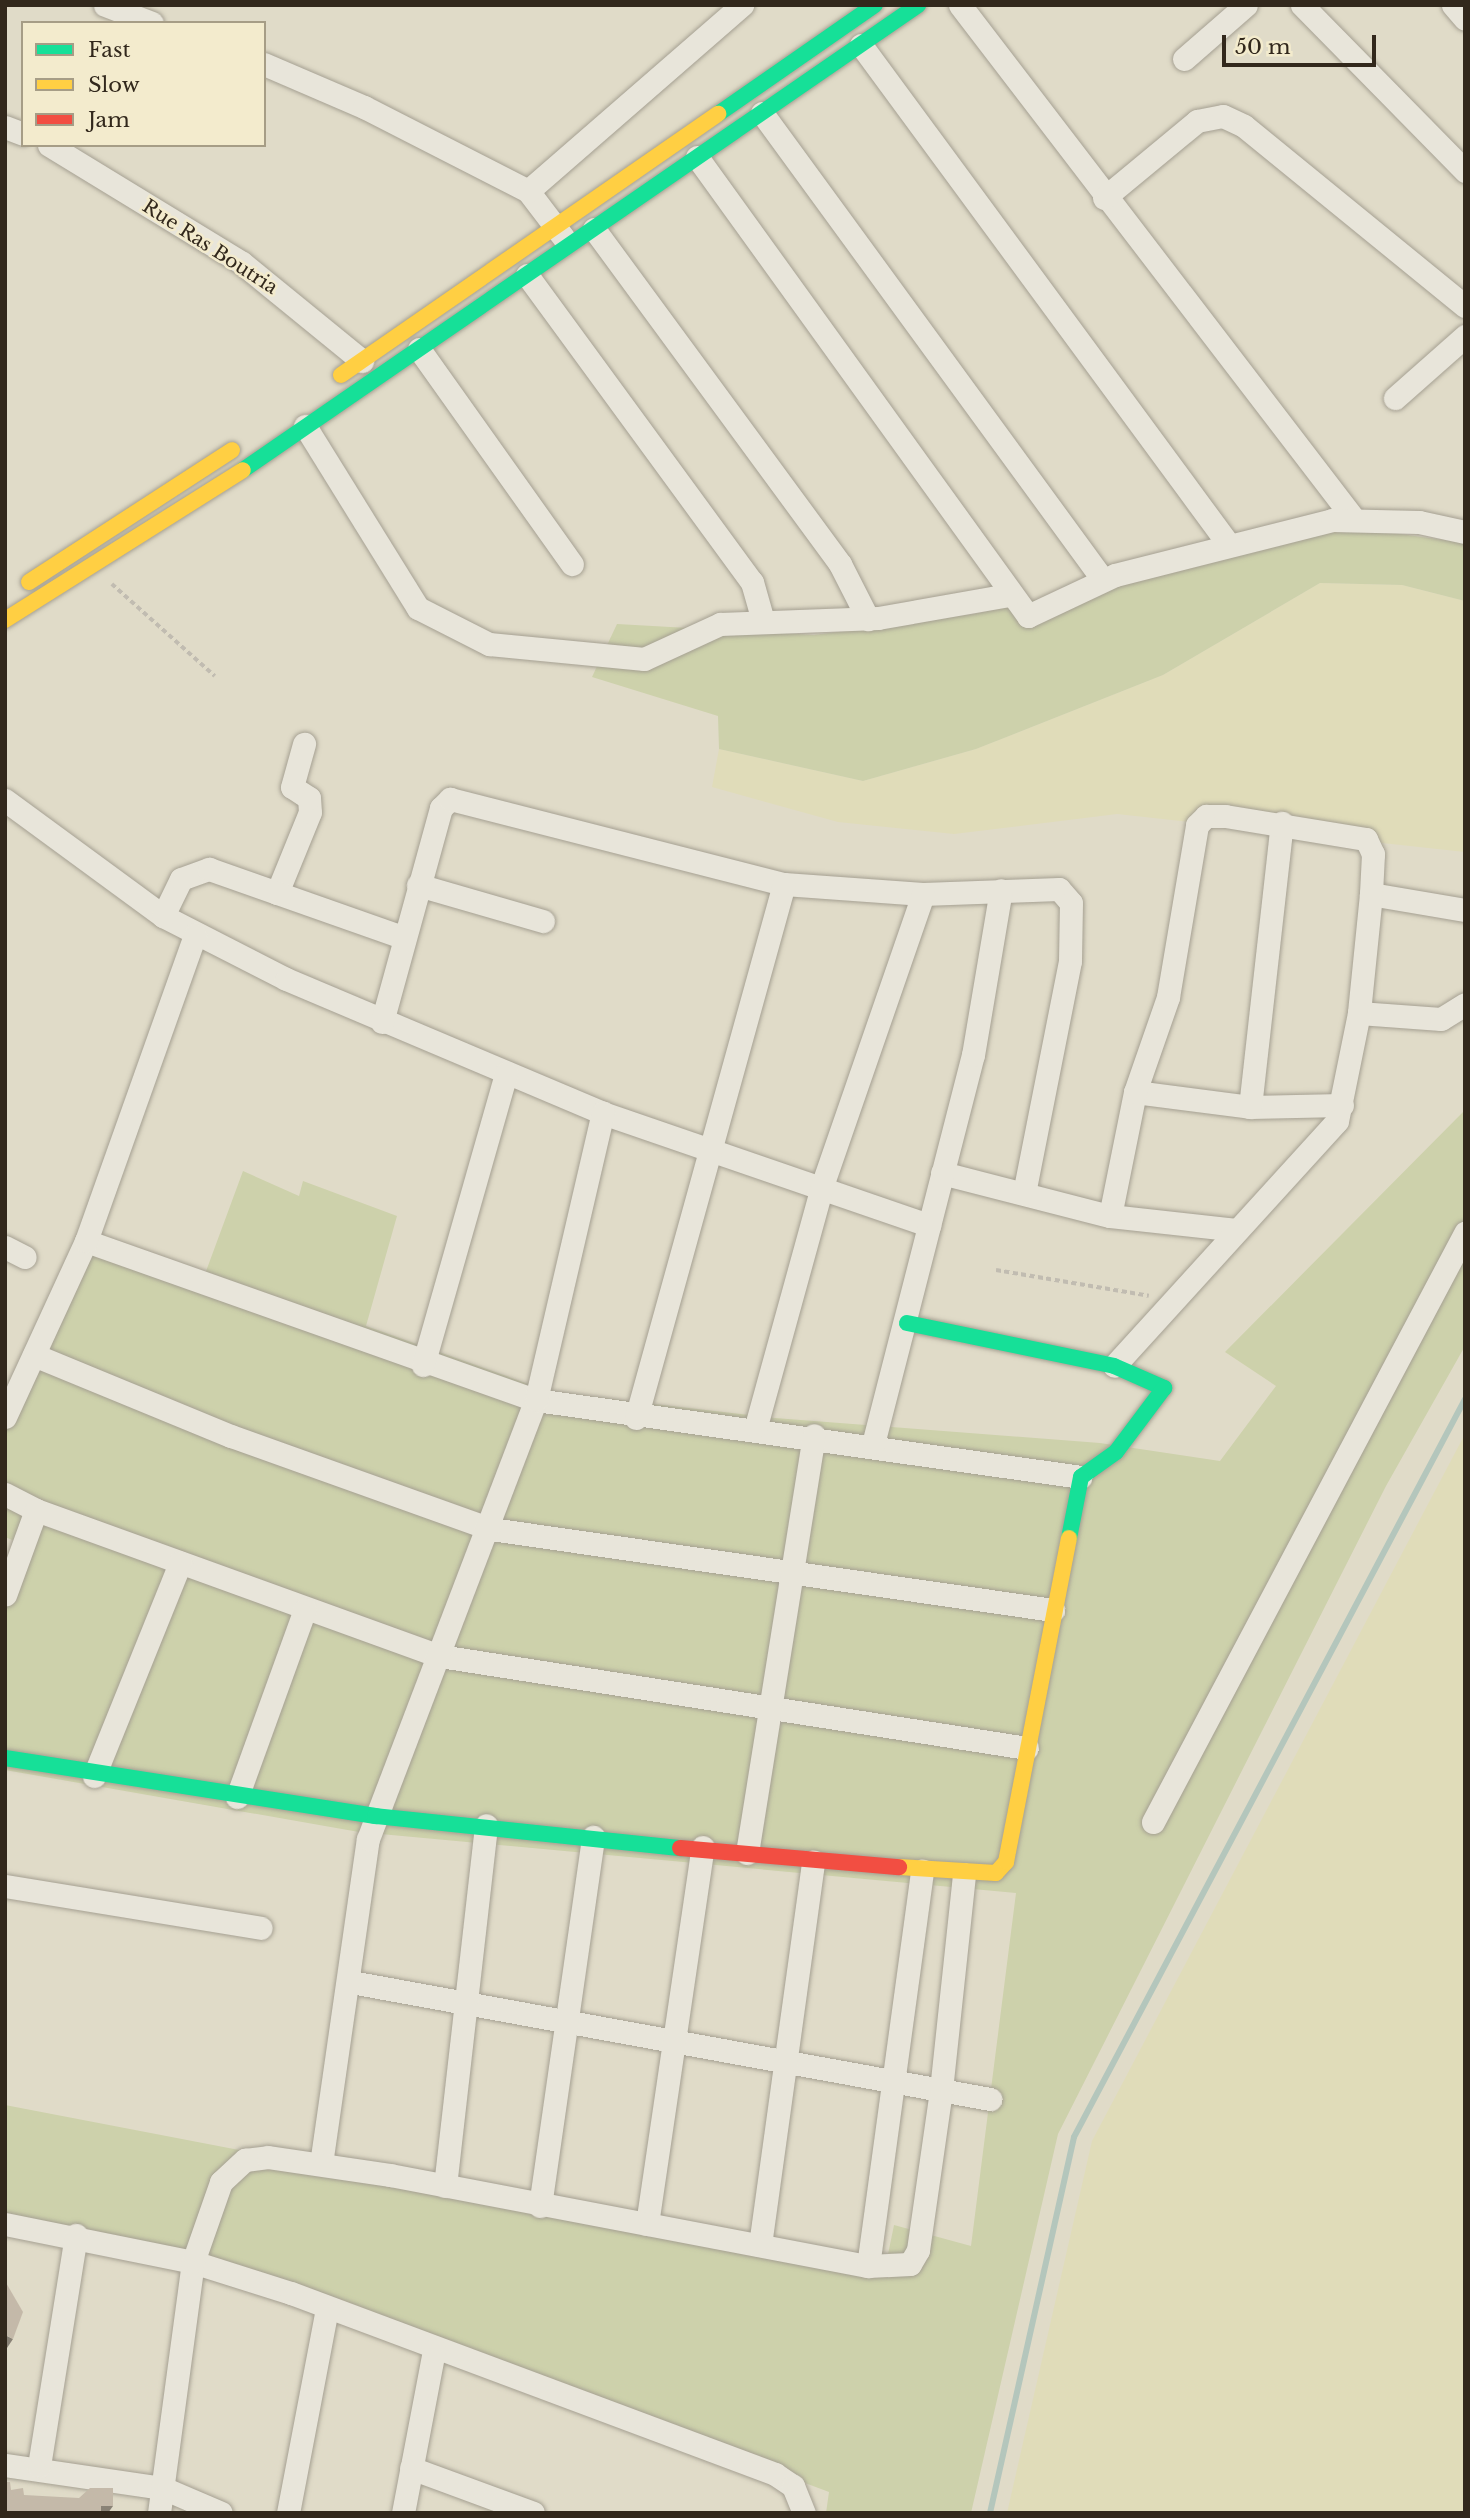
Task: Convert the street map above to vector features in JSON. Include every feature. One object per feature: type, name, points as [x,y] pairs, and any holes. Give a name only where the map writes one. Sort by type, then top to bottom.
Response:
[{"type":"street","points":[[105,5],[147,21]]},
{"type":"street","points":[[528,191],[742,5]]},
{"type":"street","points":[[328,384],[875,5]]},
{"type":"street","points":[[5,620],[94,569],[918,5]]},
{"type":"street","points":[[960,5],[1104,198],[1353,518]]},
{"type":"street","points":[[1184,59],[1246,5]]},
{"type":"street","points":[[1302,5],[1465,171]]},
{"type":"street","points":[[1453,5],[1465,19]]},
{"type":"street","points":[[862,45],[1229,545]]},
{"type":"street","points":[[266,65],[412,130],[528,191],[569,246]]},
{"type":"street","points":[[762,113],[1103,580]]},
{"type":"street","points":[[1104,198],[1197,121],[1223,116],[1244,126],[1465,306]]},
{"type":"street","name":"Rue Ras Boutria","points":[[52,147],[242,263],[362,361]]},
{"type":"street","points":[[696,157],[1021,612],[1038,615],[1103,580],[1229,545],[1353,518],[1465,532]]},
{"type":"street","points":[[594,229],[840,564],[867,619]]},
{"type":"street","points":[[527,275],[752,582],[763,621]]},
{"type":"street","points":[[1395,398],[1465,336]]},
{"type":"street","points":[[419,349],[572,564]]},
{"type":"street","points":[[305,426],[418,607],[462,633],[501,647],[620,660],[660,654],[720,624],[867,619],[1008,595]]},
{"type":"street","points":[[15,590],[249,438]]},
{"type":"street","points":[[276,893],[310,812],[309,798],[292,787],[304,744]]},
{"type":"street","points":[[382,1022],[402,937],[441,808],[459,798],[785,884],[923,894],[1059,889],[1071,903],[1070,961],[1024,1194]]},
{"type":"street","points":[[5,800],[163,916],[195,935],[382,1022],[603,1114],[822,1186],[929,1225]]},
{"type":"street","points":[[1110,1216],[1135,1092],[1168,997],[1197,825],[1206,816],[1283,823],[1366,839],[1373,854],[1371,894],[1359,1013],[1342,1105],[1323,1144],[1169,1299],[1114,1366]]},
{"type":"street","points":[[1250,1107],[1283,823]]},
{"type":"street","points":[[163,916],[181,879],[195,870],[276,893],[402,937]]},
{"type":"street","points":[[636,1418],[785,884]]},
{"type":"street","points":[[418,885],[543,921]]},
{"type":"street","points":[[873,1444],[907,1323],[973,1055],[1001,890]]},
{"type":"street","points":[[756,1426],[822,1186],[923,894]]},
{"type":"street","points":[[1371,894],[1465,910]]},
{"type":"street","points":[[5,1417],[12,1385],[34,1355],[86,1241],[195,935]]},
{"type":"street","points":[[1359,1013],[1441,1019],[1465,1004]]},
{"type":"street","points":[[423,1365],[506,1073]]},
{"type":"street","points":[[1135,1092],[1250,1107],[1342,1105]]},
{"type":"street","points":[[321,2164],[375,1816],[491,1529],[536,1400],[603,1114]]},
{"type":"street","points":[[942,1173],[1110,1216],[1236,1230]]},
{"type":"street","points":[[1153,1822],[1465,1233]]},
{"type":"street","points":[[86,1241],[423,1365],[536,1400],[636,1418],[756,1426],[1081,1477]]},
{"type":"street","points":[[5,1758],[94,1776],[375,1816],[703,1847],[813,1862],[964,1874],[996,1873],[1006,1863],[1053,1610],[1081,1477],[1116,1452],[1164,1391],[1161,1383],[1114,1366],[907,1323]]},
{"type":"street","points":[[34,1355],[231,1437],[491,1529],[793,1569],[1053,1610]]},
{"type":"street","points":[[747,1853],[814,1435]]},
{"type":"street","points":[[5,1494],[36,1510],[440,1656],[770,1711],[1027,1748]]},
{"type":"street","points":[[5,1595],[36,1510]]},
{"type":"street","points":[[94,1776],[180,1563]]},
{"type":"street","points":[[237,1797],[305,1609]]},
{"type":"street","points":[[445,2186],[463,1998],[486,1825]]},
{"type":"street","points":[[540,2206],[593,1837]]},
{"type":"street","points":[[646,2224],[677,2042],[703,1847]]},
{"type":"street","points":[[760,2245],[813,1862]]},
{"type":"street","points":[[868,2266],[896,2082],[922,1871]]},
{"type":"street","points":[[159,2513],[193,2262],[221,2182],[233,2168],[259,2156],[445,2186],[868,2266],[904,2267],[918,2250],[940,2090],[964,1874]]},
{"type":"street","points":[[5,1886],[261,1928]]},
{"type":"street","points":[[351,1982],[463,1998],[567,2021],[990,2099]]},
{"type":"street","points":[[5,2224],[76,2235],[193,2262],[327,2308],[434,2350],[775,2474],[793,2486],[804,2513]]},
{"type":"street","points":[[38,2466],[76,2235]]},
{"type":"street","points":[[288,2513],[327,2308]]},
{"type":"street","points":[[403,2513],[434,2350]]},
{"type":"street","points":[[5,2465],[38,2466],[163,2488],[220,2513]]},
{"type":"street","points":[[411,2468],[533,2513]]},
{"type":"path","points":[[94,569],[215,676]]},
{"type":"path","points":[[996,1270],[1169,1299]]},
{"type":"shaded area","points":[[1320,583],[1402,585],[1465,601],[1465,852],[1117,814],[954,834],[838,822],[712,787],[719,749],[863,781],[976,749],[1163,675]]},
{"type":"shaded area","points":[[1465,1434],[1465,2513],[1007,2513],[1092,2141]]},
{"type":"green space","points":[[1350,527],[1465,543],[1465,601],[1402,585],[1320,583],[1163,675],[976,749],[863,781],[719,749],[718,716],[592,677],[617,624],[814,635],[974,614]]},
{"type":"green space","points":[[1465,1110],[1465,1346],[1386,1486],[1058,2134],[971,2513],[826,2513],[829,2492],[209,2258],[5,2218],[5,2105],[884,2274],[894,2225],[971,2246],[1016,1893],[359,1832],[5,1770],[5,1574],[17,1542],[5,1537],[5,1394],[81,1227],[205,1274],[243,1171],[299,1196],[303,1181],[397,1216],[366,1326],[551,1392],[775,1418],[1100,1443],[1220,1461],[1276,1386],[1225,1352]]},
{"type":"building","points":[[5,2281],[23,2312],[13,2339],[5,2335]]},
{"type":"building","points":[[5,2482],[10,2482],[11,2490],[23,2488],[24,2495],[79,2498],[90,2488],[113,2488],[113,2506],[101,2506],[101,2513],[5,2513]]},
{"type":"waterway","points":[[990,2513],[1074,2137],[1465,1399]]},
{"type":"traffic: fast","points":[[718,114],[875,5]]},
{"type":"traffic: fast","points":[[243,470],[918,5]]},
{"type":"traffic: fast","points":[[907,1323],[1114,1366],[1164,1388],[1116,1452],[1081,1477],[1069,1538]]},
{"type":"traffic: fast","points":[[5,1758],[375,1816],[680,1848]]},
{"type":"traffic: slow","points":[[341,375],[718,114]]},
{"type":"traffic: slow","points":[[29,582],[232,450]]},
{"type":"traffic: slow","points":[[5,620],[243,470]]},
{"type":"traffic: slow","points":[[899,1867],[996,1873],[1006,1862],[1069,1538]]},
{"type":"traffic: jam","points":[[680,1848],[899,1867]]}]
